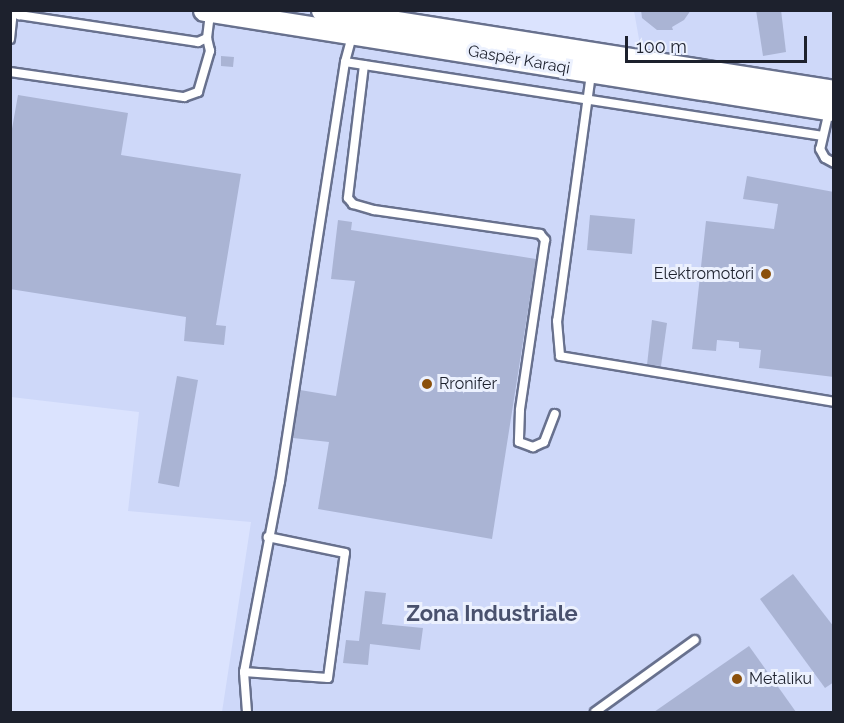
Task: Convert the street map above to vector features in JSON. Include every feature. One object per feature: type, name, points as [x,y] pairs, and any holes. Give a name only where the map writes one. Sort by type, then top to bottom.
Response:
[{"type":"main road","name":"Gaspër Karaqi","points":[[322,10],[832,104]]},
{"type":"main road","name":"Gaspër Karaqi","points":[[207,11],[353,32],[591,72],[832,104]]},
{"type":"lane","points":[[10,39],[13,11],[198,42],[207,38]]},
{"type":"lane","points":[[10,72],[184,97],[198,92],[210,51],[207,38],[207,11]]},
{"type":"lane","points":[[247,712],[244,672],[280,482],[345,62],[353,32]]},
{"type":"lane","points":[[345,62],[822,136]]},
{"type":"lane","points":[[364,65],[348,198],[353,204],[374,210],[540,234],[545,240],[520,410],[519,442],[533,447],[544,442],[555,414]]},
{"type":"lane","points":[[591,72],[589,100],[557,321],[556,346],[560,356],[834,402]]},
{"type":"lane","points":[[832,104],[822,136],[822,154],[834,163]]},
{"type":"lane","points":[[244,672],[328,678],[345,553],[268,537]]},
{"type":"lane","points":[[595,712],[695,640]]},
{"type":"shaded area","points":[[11,11],[374,11],[642,56],[634,11],[833,11],[833,712],[222,712],[251,522],[128,511],[139,412],[11,397]]},
{"type":"building","points":[[641,10],[691,10],[684,20],[672,27],[673,30],[657,30],[642,18]]},
{"type":"building","points":[[756,10],[781,10],[786,52],[763,56]]},
{"type":"building","points":[[221,56],[234,57],[233,67],[221,66]]},
{"type":"building","points":[[18,95],[128,113],[121,155],[241,174],[216,325],[226,326],[224,345],[184,341],[186,317],[10,289],[10,140]]},
{"type":"building","name":"Elektromotori","points":[[747,176],[834,192],[834,377],[759,368],[761,350],[739,348],[739,342],[717,340],[716,351],[692,349],[706,221],[774,229],[778,204],[743,199]]},
{"type":"building","points":[[590,215],[635,219],[632,254],[587,250]]},
{"type":"building","name":"Rronifer","points":[[338,220],[352,222],[351,230],[536,259],[492,539],[318,509],[329,442],[293,438],[300,390],[336,396],[355,281],[331,279]]},
{"type":"building","points":[[652,320],[667,323],[661,366],[647,365]]},
{"type":"building","points":[[177,376],[198,380],[179,487],[158,483]]},
{"type":"building","points":[[793,574],[834,627],[834,682],[825,688],[760,599]]},
{"type":"building","points":[[365,591],[386,593],[382,624],[423,628],[420,650],[370,644],[368,665],[343,663],[346,640],[359,641]]},
{"type":"building","name":"Metaliku","points":[[749,646],[796,712],[654,712]]},
{"type":"place","name":"Elektromotori","points":[[766,274]]},
{"type":"place","name":"Rronifer","points":[[427,384]]},
{"type":"place","name":"Metaliku","points":[[737,679]]},
{"type":"district","name":"Zona Industriale","points":[[492,614]]}]
